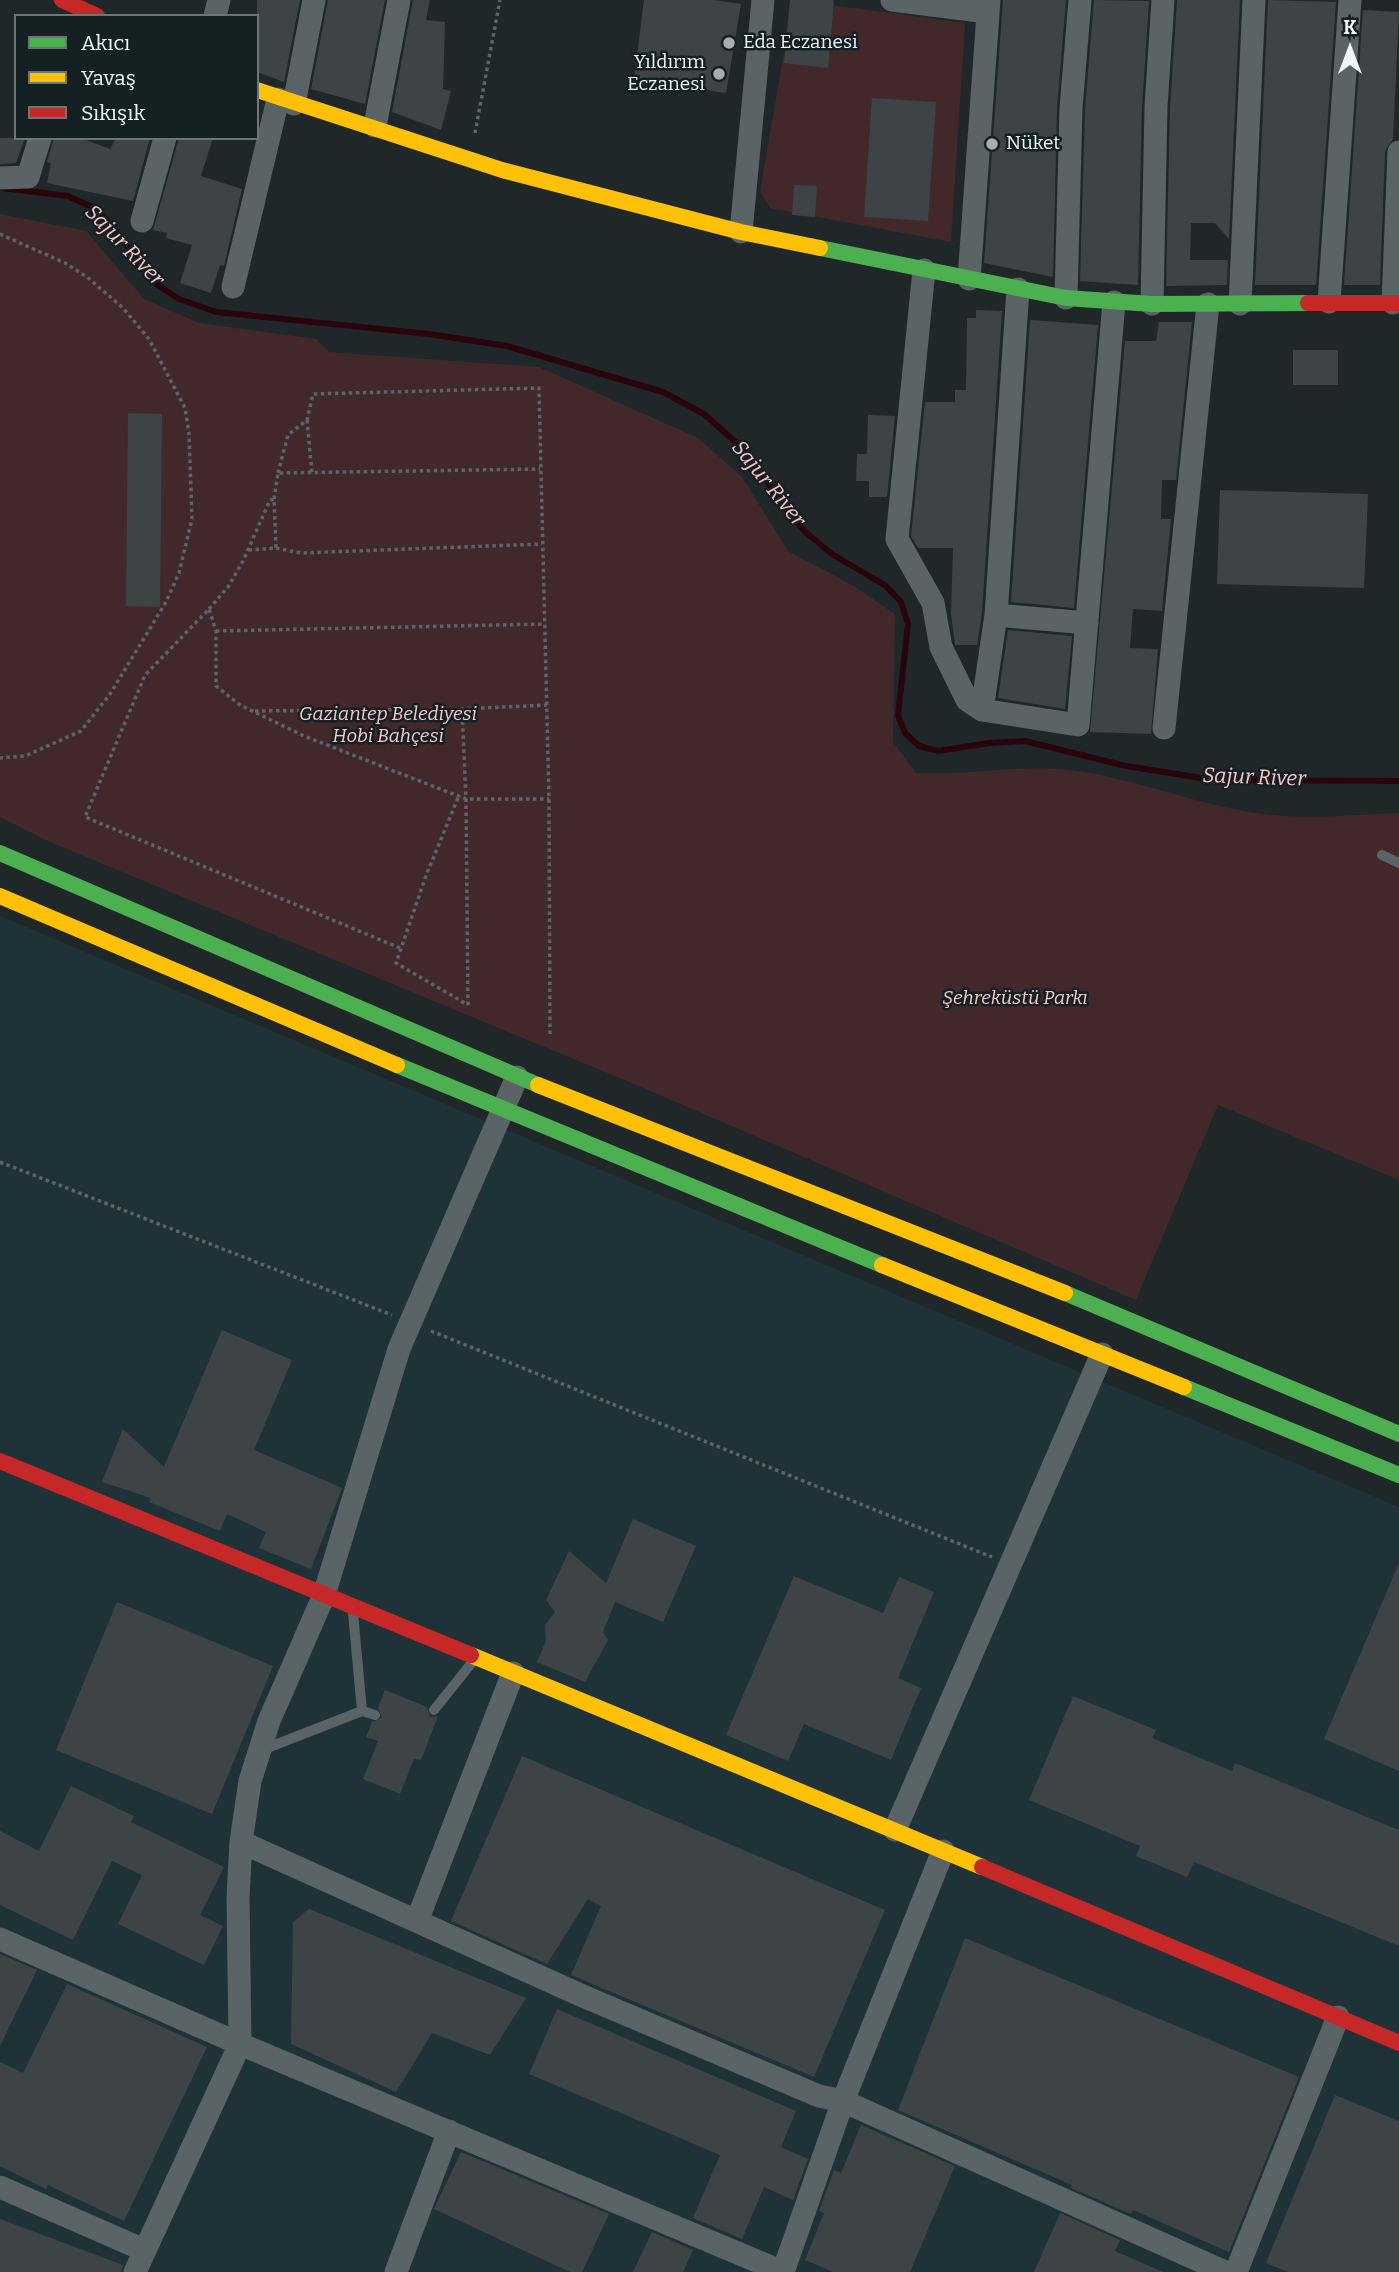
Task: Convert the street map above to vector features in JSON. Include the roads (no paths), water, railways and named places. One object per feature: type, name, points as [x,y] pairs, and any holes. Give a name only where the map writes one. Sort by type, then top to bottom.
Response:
[{"type":"street","points":[[233,287],[276,98],[314,0]]},
{"type":"street","points":[[375,126],[399,0]]},
{"type":"street","points":[[741,232],[764,0]]},
{"type":"street","points":[[892,0],[988,6],[969,279]]},
{"type":"street","points":[[1066,298],[1071,108],[1080,0]]},
{"type":"street","points":[[1152,304],[1156,107],[1163,0]]},
{"type":"street","points":[[1240,304],[1255,0]]},
{"type":"street","points":[[1329,302],[1350,0]]},
{"type":"street","points":[[276,98],[375,126],[470,159],[741,232],[1066,298],[1152,304],[1396,303],[1399,152]]},
{"type":"street","points":[[0,178],[28,177],[39,140]]},
{"type":"street","points":[[142,221],[164,140]]},
{"type":"street","points":[[924,270],[897,539],[933,603],[941,647],[967,700],[982,710],[1078,725],[1114,302]]},
{"type":"street","points":[[982,710],[996,615],[1018,289]]},
{"type":"street","points":[[1164,728],[1208,304]]},
{"type":"street","points":[[996,615],[1087,623]]},
{"type":"street","points":[[0,853],[517,1077],[1112,1312],[1399,1434]]},
{"type":"street","points":[[0,896],[502,1110],[1399,1475]]},
{"type":"street","points":[[135,2272],[240,2044],[238,1897],[241,1842],[250,1780],[259,1751],[324,1595],[399,1349],[517,1077]]},
{"type":"street","points":[[895,1830],[1102,1354]]},
{"type":"street","points":[[0,1461],[895,1830],[1399,2043]]},
{"type":"street","points":[[417,1921],[513,1673]]},
{"type":"street","points":[[241,1842],[819,2096],[843,2101],[1225,2272]]},
{"type":"street","points":[[0,1940],[240,2044],[784,2272],[843,2101],[943,1851]]},
{"type":"street","points":[[1236,2272],[1338,2017]]},
{"type":"street","points":[[396,2272],[449,2131]]},
{"type":"street","points":[[0,2187],[144,2250]]},
{"type":"lane","points":[[1382,855],[1399,863]]},
{"type":"lane","points":[[352,1606],[362,1711]]},
{"type":"lane","points":[[435,1710],[475,1658]]},
{"type":"lane","points":[[259,1751],[362,1711],[375,1715]]},
{"type":"waterway","name":"Sajur River","points":[[2,188],[68,196],[92,207],[103,216],[158,285],[179,299],[216,312],[429,334],[507,346],[663,392],[704,414],[740,446],[804,531],[832,554],[886,586],[901,602],[908,624],[898,715],[905,733],[919,746],[938,751],[989,743],[1025,741],[1126,766],[1214,780],[1399,781]]},
{"type":"place","name":"Eda Eczanesi","points":[[729,43]]},
{"type":"place","name":"Yıldırım Eczanesi","points":[[719,74]]},
{"type":"place","name":"Nüket","points":[[992,144]]},
{"type":"park label","name":"Gaziantep Belediyesi Hobi Bahçesi","points":[[388,726]]},
{"type":"park label","name":"Şehreküstü Parkı","points":[[1015,999]]}]
